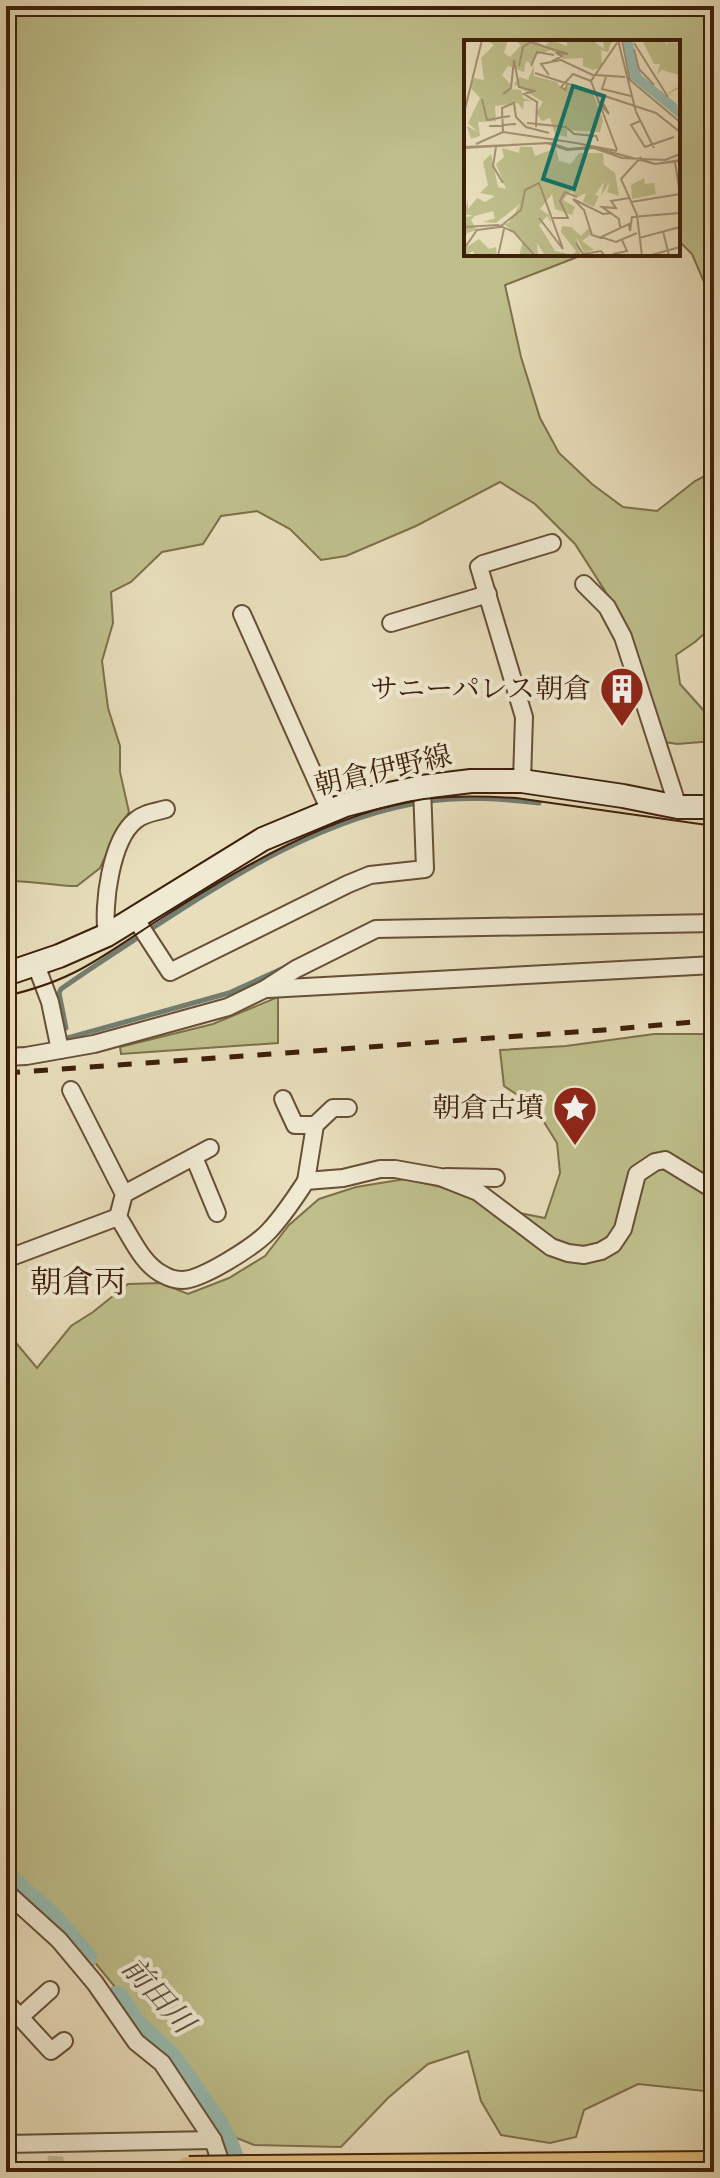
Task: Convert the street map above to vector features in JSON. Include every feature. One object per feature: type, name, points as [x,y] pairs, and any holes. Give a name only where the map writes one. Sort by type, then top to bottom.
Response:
[{"type":"highway","points":[[188,2172],[714,2167]]},
{"type":"main road","name":"朝倉伊野線","points":[[6,974],[36,965],[107,935],[263,839],[345,805],[422,787],[471,781],[522,781],[678,807],[714,807]]},
{"type":"street","points":[[522,781],[524,717],[479,567],[552,543]]},
{"type":"street","points":[[584,584],[607,607],[623,637],[678,807]]},
{"type":"street","points":[[391,623],[488,594]]},
{"type":"street","points":[[242,614],[330,811]]},
{"type":"street","points":[[135,918],[170,972],[370,875],[425,869],[422,787]]},
{"type":"street","points":[[107,935],[104,918],[109,886],[117,851],[126,831],[137,819],[166,809]]},
{"type":"street","points":[[6,1057],[109,1040],[228,1007],[376,929],[714,923]]},
{"type":"street","points":[[36,965],[50,1002],[60,1050]]},
{"type":"street","points":[[265,989],[714,965]]},
{"type":"street","points":[[71,1090],[124,1194],[118,1217],[154,1269],[184,1280],[210,1271],[268,1232],[306,1181],[315,1125],[333,1108],[348,1108]]},
{"type":"street","points":[[283,1099],[295,1125],[315,1125]]},
{"type":"street","points":[[124,1194],[210,1148]]},
{"type":"street","points":[[194,1157],[217,1213]]},
{"type":"street","points":[[440,1177],[478,1192],[551,1247],[584,1255],[613,1244],[623,1229],[637,1174],[655,1162],[665,1160],[714,1190]]},
{"type":"street","points":[[306,1181],[343,1178],[380,1169],[440,1177],[496,1178]]},
{"type":"street","points":[[6,1259],[118,1217]]},
{"type":"street","points":[[9,1900],[47,1927],[59,1940],[95,1983],[136,2042],[162,2063],[237,2171]]},
{"type":"street","points":[[20,2017],[50,1990]]},
{"type":"street","points":[[6,2002],[51,2051],[64,2041]]},
{"type":"street","points":[[6,2144],[56,2146],[213,2140]]},
{"type":"green space","points":[[6,6],[714,6],[714,305],[692,254],[680,242],[680,40],[464,40],[464,256],[580,256],[505,285],[521,357],[540,418],[559,453],[592,484],[623,507],[657,511],[695,481],[714,471],[714,625],[676,655],[680,684],[714,722],[714,741],[677,744],[652,740],[619,613],[575,544],[535,504],[500,482],[416,526],[346,556],[321,560],[290,529],[257,511],[221,516],[203,544],[162,552],[131,582],[111,592],[113,623],[102,661],[108,708],[120,746],[120,772],[129,812],[100,868],[77,886],[6,881]]},
{"type":"green space","points":[[278,997],[278,1043],[121,1054],[120,1047],[213,1024]]},
{"type":"green space","points":[[654,1034],[714,1034],[714,2092],[638,2084],[584,2110],[576,2137],[550,2143],[501,2135],[481,2101],[468,2051],[428,2064],[388,2098],[341,2147],[254,2145],[234,2137],[170,2056],[138,2027],[124,1998],[57,1916],[24,1890],[6,1868],[6,1338],[12,1338],[37,1368],[71,1326],[128,1284],[161,1283],[188,1294],[229,1278],[265,1256],[289,1225],[319,1199],[356,1187],[405,1179],[441,1187],[499,1209],[545,1218],[560,1173],[557,1143],[534,1106],[504,1086],[500,1050],[566,1046]]},
{"type":"waterway","points":[[66,1028],[59,993],[61,989],[213,889],[317,834],[391,809],[429,801],[484,799],[539,803]]},
{"type":"waterway","points":[[64,1039],[229,993],[288,966]]},
{"type":"waterway","name":"前田川","points":[[6,1881],[49,1919],[83,1958]]},
{"type":"waterway","name":"前田川","points":[[116,2000],[133,2026],[169,2060],[213,2123],[235,2172]]},
{"type":"tunnel","points":[[55,2172],[56,2150]]},
{"type":"tram line","points":[[6,996],[44,985],[81,969],[224,879],[288,844],[355,816],[390,806],[447,797],[516,798],[714,826]]},
{"type":"railway","points":[[6,1073],[714,1020]]},
{"type":"place","name":"サニーパレス朝倉","points":[[622,728]]},
{"type":"place","name":"朝倉古墳","points":[[575,1147]]},
{"type":"district","name":"朝倉丙","points":[[78,1284]]}]
